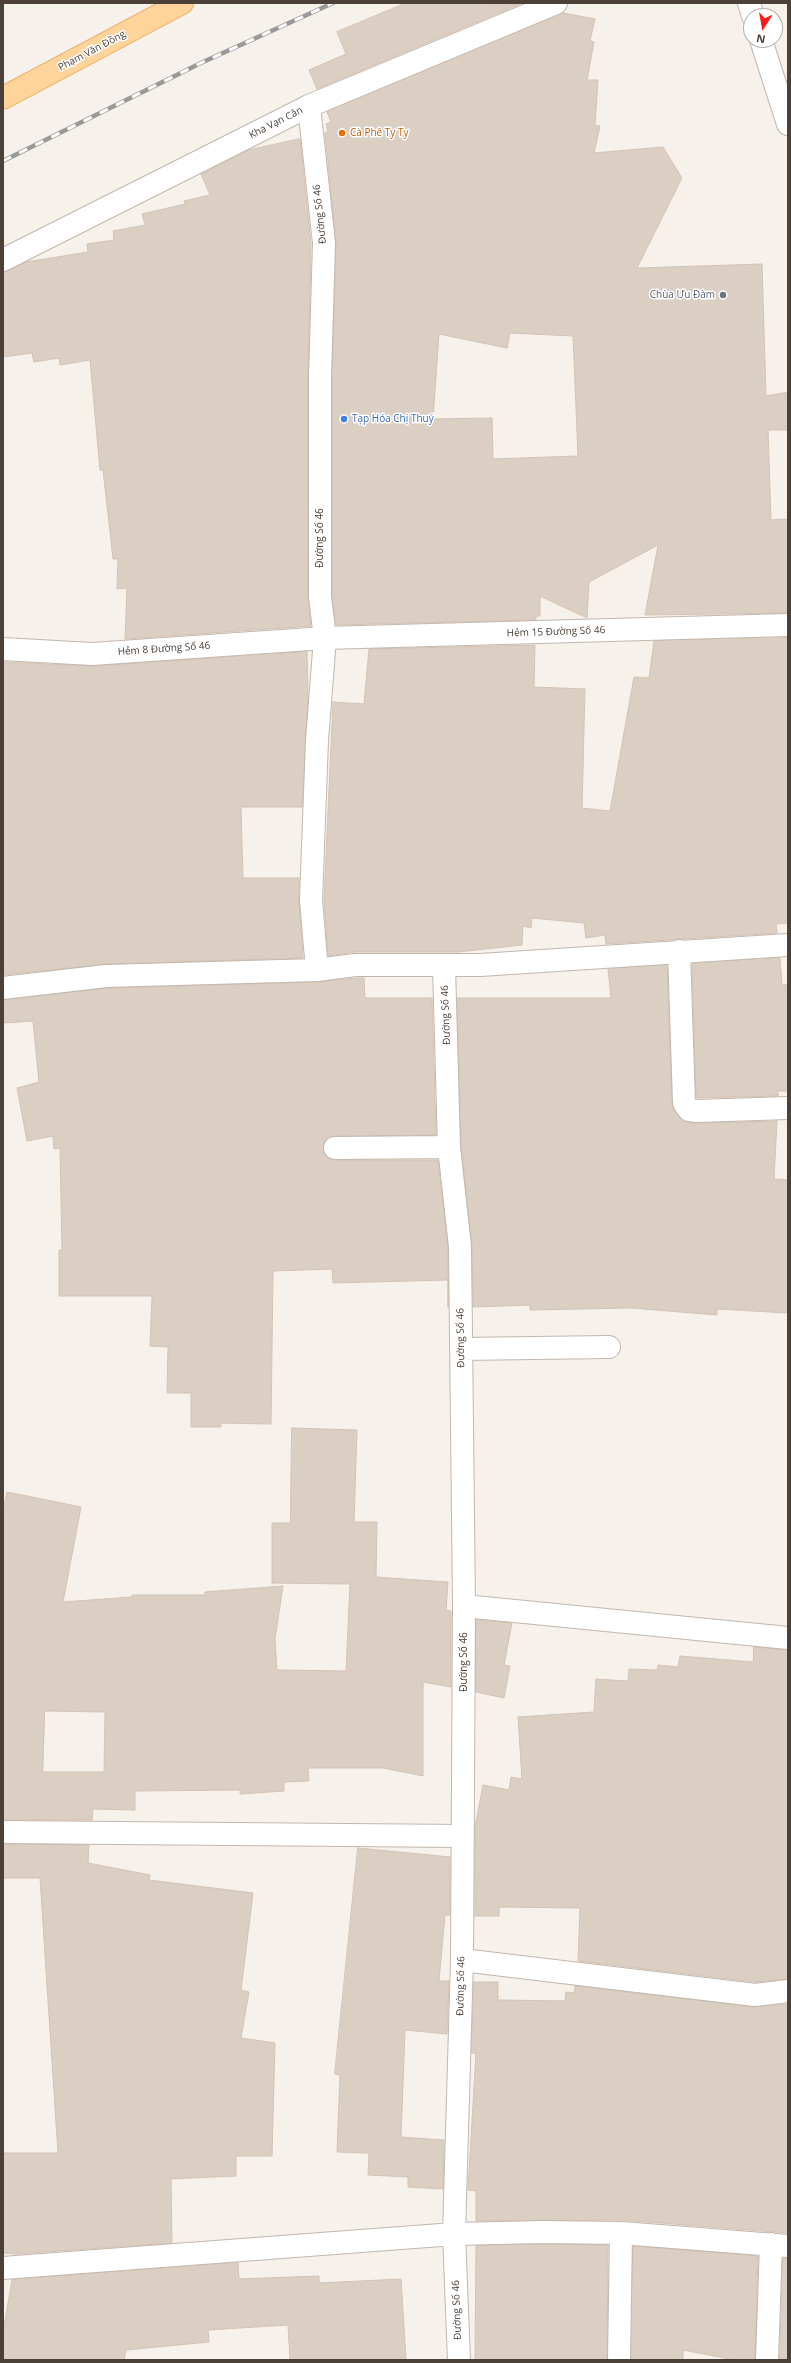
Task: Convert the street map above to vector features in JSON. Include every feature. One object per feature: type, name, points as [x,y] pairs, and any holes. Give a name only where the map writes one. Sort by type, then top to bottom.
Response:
[{"type":"main road","name":"Phạm Văn Đồng","points":[[3,98],[182,3]]},
{"type":"street","name":"Kha Vạn Cân","points":[[3,260],[309,106],[556,3]]},
{"type":"street","points":[[764,48],[788,124]]},
{"type":"street","name":"Đường Số 46","points":[[309,106],[324,243],[320,376],[320,598],[325,638],[317,740],[311,900],[317,970]]},
{"type":"street","name":"Hẻm 15 Đường Số 46","points":[[325,638],[788,625]]},
{"type":"street","name":"Hẻm 8 Đường Số 46","points":[[3,649],[92,654],[325,638]]},
{"type":"street","points":[[3,988],[106,976],[317,970],[355,965],[480,965],[788,944]]},
{"type":"street","points":[[679,951],[684,1103],[689,1110],[697,1111],[788,1108]]},
{"type":"street","name":"Đường Số 46","points":[[444,965],[449,1147],[460,1247],[464,1606],[462,1960],[454,2234],[459,2360]]},
{"type":"street","points":[[335,1148],[449,1147]]},
{"type":"street","points":[[461,1349],[609,1347]]},
{"type":"street","points":[[464,1606],[788,1638]]},
{"type":"street","points":[[3,1832],[462,1836]]},
{"type":"street","points":[[462,1960],[755,1995],[788,1991]]},
{"type":"street","points":[[3,2268],[454,2234],[542,2232],[621,2233],[779,2245],[767,2360]]},
{"type":"street","points":[[619,2360],[621,2233]]},
{"type":"building","points":[[406,3],[520,4],[317,89],[309,70],[346,54],[337,32]]},
{"type":"building","points":[[563,13],[595,19],[590,41],[594,42],[587,80],[598,80],[595,125],[600,126],[594,153],[663,147],[682,178],[637,268],[762,264],[766,396],[788,392],[788,430],[768,430],[771,520],[788,519],[788,613],[645,615],[658,545],[589,582],[587,618],[540,596],[540,616],[536,616],[536,620],[336,625],[332,596],[332,377],[336,243],[325,133],[328,132],[326,124],[331,122],[327,112]],"holes":[[[510,333],[573,336],[578,456],[493,459],[492,418],[433,419],[439,334],[507,348]]]},
{"type":"building","points":[[300,139],[311,244],[308,377],[308,597],[311,626],[125,639],[127,588],[117,589],[118,559],[113,559],[103,470],[100,470],[90,360],[60,365],[59,358],[34,362],[32,353],[3,357],[3,272],[26,262],[88,252],[87,244],[114,240],[113,231],[145,225],[142,214],[185,204],[184,201],[210,195],[201,174],[249,150]]},
{"type":"building","points":[[788,638],[788,923],[776,924],[777,933],[606,944],[605,935],[586,938],[584,923],[532,918],[531,928],[523,926],[522,945],[458,952],[355,952],[328,956],[324,900],[333,702],[364,704],[369,649],[535,645],[534,687],[585,689],[582,808],[610,811],[634,677],[649,678],[654,641]]},
{"type":"building","points":[[307,652],[308,700],[302,807],[241,807],[243,878],[299,878],[303,958],[106,964],[3,975],[3,662],[93,666]]},
{"type":"building","points":[[780,958],[782,985],[788,984],[788,1091],[778,1091],[778,1096],[696,1098],[692,964]]},
{"type":"building","points":[[667,965],[672,1103],[674,1110],[682,1121],[695,1123],[777,1121],[774,1179],[788,1180],[788,1313],[717,1309],[717,1315],[631,1308],[530,1310],[530,1305],[473,1307],[472,1246],[461,1146],[457,998],[611,998],[608,969]]},
{"type":"building","points":[[364,978],[365,998],[432,998],[436,1135],[328,1137],[324,1142],[324,1154],[329,1159],[335,1160],[438,1160],[448,1248],[448,1280],[333,1283],[332,1269],[273,1271],[271,1424],[221,1423],[221,1427],[191,1427],[191,1393],[167,1393],[168,1347],[150,1346],[152,1296],[59,1296],[59,1250],[62,1250],[60,1148],[54,1149],[53,1136],[27,1141],[17,1088],[39,1082],[33,1021],[3,1023],[3,1000],[107,988],[317,982]]},
{"type":"building","points":[[292,1428],[357,1430],[354,1522],[377,1522],[376,1577],[448,1582],[446,1610],[451,1611],[451,1687],[423,1682],[423,1776],[383,1768],[308,1768],[309,1781],[284,1782],[284,1791],[240,1794],[240,1790],[135,1791],[135,1810],[93,1809],[92,1820],[3,1820],[3,1511],[7,1492],[81,1507],[63,1602],[132,1597],[132,1595],[205,1595],[205,1592],[283,1586],[275,1639],[277,1670],[346,1671],[350,1584],[272,1583],[272,1523],[290,1523]],"holes":[[[45,1711],[105,1712],[104,1772],[43,1772]]]},
{"type":"building","points":[[476,1620],[512,1623],[504,1665],[510,1666],[504,1698],[476,1692]]},
{"type":"building","points":[[754,1647],[788,1650],[788,1979],[755,1982],[578,1961],[580,1908],[499,1907],[499,1916],[475,1916],[475,1827],[483,1785],[509,1790],[511,1777],[522,1779],[518,1717],[594,1712],[596,1679],[628,1681],[629,1669],[657,1670],[658,1665],[678,1667],[680,1656],[753,1662]]},
{"type":"building","points":[[3,1844],[89,1845],[88,1863],[150,1875],[149,1880],[253,1893],[241,1990],[249,1992],[241,2038],[275,2043],[272,2156],[236,2156],[236,2176],[171,2179],[172,2243],[16,2254],[3,2253],[3,2153],[58,2153],[40,1878],[3,1878]]},
{"type":"building","points":[[358,1848],[450,1857],[450,1915],[445,1915],[439,1981],[449,1981],[447,2034],[405,2030],[401,2137],[444,2140],[443,2189],[408,2187],[408,2177],[368,2175],[369,2153],[337,2152],[340,2075],[335,2074]]},
{"type":"building","points":[[474,1982],[498,1982],[498,2000],[565,2001],[566,1992],[574,1993],[575,1986],[754,2007],[788,2004],[788,2233],[621,2220],[476,2221],[476,2191],[468,2190],[476,2053],[472,2053]]},
{"type":"building","points":[[542,2244],[608,2245],[607,2360],[475,2360],[476,2246]]},
{"type":"building","points":[[633,2246],[758,2256],[755,2360],[735,2360],[683,2350],[683,2360],[632,2360]]},
{"type":"building","points":[[783,2258],[788,2258],[788,2360],[780,2360]]},
{"type":"building","points":[[238,2263],[239,2279],[319,2276],[319,2283],[401,2279],[406,2360],[290,2360],[288,2325],[208,2330],[209,2342],[126,2350],[124,2360],[3,2360],[3,2332],[12,2280]]},
{"type":"railway","points":[[3,161],[203,62],[333,3]]},
{"type":"place","name":"Cà Phê Ty Ty","points":[[342,133]]},
{"type":"place","name":"Chùa Ưu Đàm","points":[[723,295]]},
{"type":"place","name":"Tạp Hóa Chị Thuý","points":[[344,419]]}]
